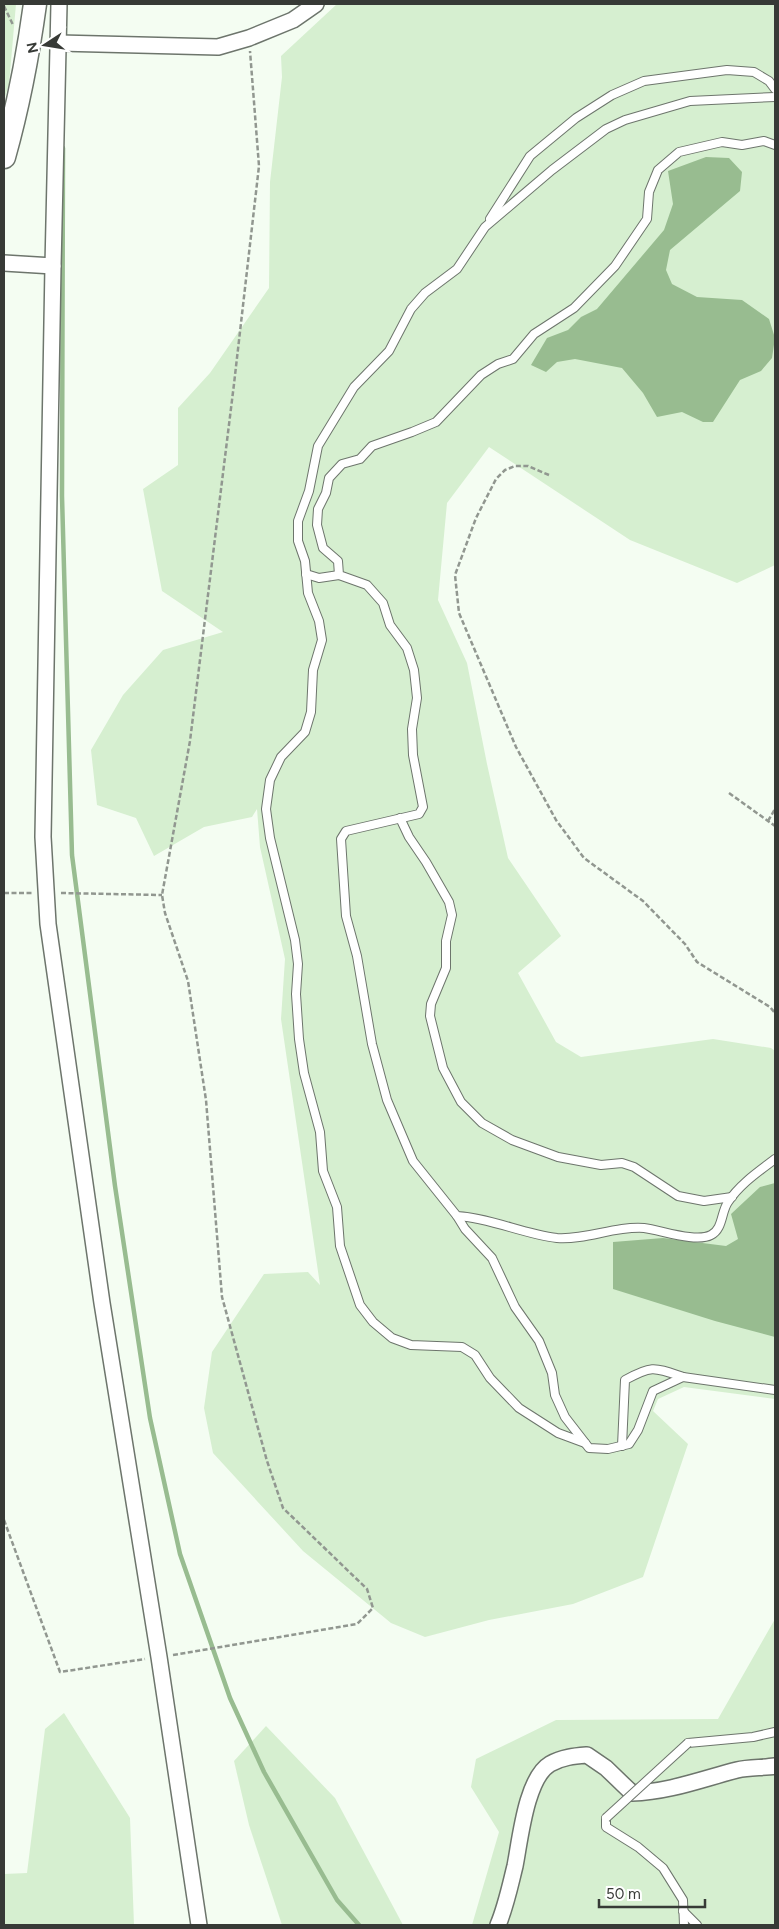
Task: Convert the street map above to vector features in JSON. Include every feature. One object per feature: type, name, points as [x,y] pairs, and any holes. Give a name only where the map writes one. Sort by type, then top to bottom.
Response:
[{"type":"main road","points":[[4,157],[12,130],[30,43],[34,4]]},
{"type":"street","points":[[59,4],[52,266],[43,837],[48,893],[48,924],[102,1303],[159,1657],[199,1925]]},
{"type":"street","points":[[59,43],[218,47],[249,38],[293,20],[316,4]]},
{"type":"street","points":[[4,263],[52,266]]},
{"type":"street","points":[[498,1925],[507,1902],[531,1793],[539,1776],[549,1765],[564,1758],[587,1755],[606,1768],[632,1793],[647,1793],[678,1788],[739,1770],[775,1766]]},
{"type":"lane","points":[[585,1443],[558,1433],[519,1408],[490,1378],[476,1355],[462,1348],[411,1345],[392,1338],[373,1322],[360,1305],[340,1246],[337,1207],[323,1171],[320,1132],[304,1073],[299,1039],[296,994],[298,964],[295,940],[270,838],[266,809],[270,780],[281,757],[305,732],[311,712],[313,670],[322,640],[319,621],[308,593],[306,561],[298,541],[298,521],[308,491],[318,446],[354,387],[388,351],[411,309],[425,292],[457,269],[530,156],[576,118],[612,95],[644,81],[727,70],[754,72],[769,82],[775,89]]},
{"type":"lane","points":[[485,227],[552,170],[606,129],[625,120],[690,101],[775,97]]},
{"type":"lane","points":[[339,575],[338,561],[323,548],[317,525],[318,509],[326,493],[329,478],[342,464],[360,459],[372,446],[436,422],[480,375],[498,364],[513,359],[534,334],[574,308],[614,266],[647,219],[649,192],[658,170],[678,152],[722,142],[742,145],[764,142],[775,145]]},
{"type":"lane","points":[[306,574],[319,578],[339,575],[367,585],[383,602],[390,625],[406,648],[414,670],[417,698],[412,729],[413,755],[423,807],[418,814],[346,831],[341,839],[346,916],[357,956],[372,1044],[386,1100],[413,1161],[457,1216],[465,1229],[492,1258],[515,1307],[539,1341],[552,1373],[555,1395],[565,1417],[589,1448],[608,1449],[629,1444],[638,1430],[653,1391],[683,1377]]},
{"type":"lane","points":[[400,818],[409,837],[449,902],[452,915],[446,940],[446,968],[431,1004],[430,1016],[443,1068],[461,1102],[482,1123],[512,1140],[558,1157],[601,1165],[622,1163],[634,1167],[678,1196],[704,1201],[732,1197]]},
{"type":"lane","points":[[457,1216],[475,1217],[514,1229],[558,1238],[584,1237],[624,1228],[644,1228],[699,1238],[710,1236],[718,1230],[727,1203],[746,1180],[775,1159]]},
{"type":"lane","points":[[622,1446],[625,1380],[644,1369],[662,1370],[683,1377],[775,1390]]},
{"type":"lane","points":[[684,1925],[683,1900],[663,1868],[638,1847],[606,1827],[606,1818],[688,1743],[753,1737],[775,1732]]},
{"type":"lane","points":[[683,1911],[697,1925]]},
{"type":"path","points":[[4,1520],[60,1672],[357,1624],[373,1608],[367,1589],[282,1508],[267,1461],[222,1296],[206,1100],[188,981],[165,913],[162,895],[190,741],[258,176],[249,38]]},
{"type":"path","points":[[549,475],[528,466],[515,466],[505,470],[496,479],[476,518],[455,575],[459,613],[516,747],[556,820],[584,858],[643,900],[685,944],[697,962],[770,1007],[775,1013]]},
{"type":"path","points":[[729,793],[775,826]]},
{"type":"path","points":[[768,821],[775,809]]},
{"type":"path","points":[[4,893],[162,895]]},
{"type":"shaded area","points":[[4,4],[16,4],[9,84],[4,100]]},
{"type":"shaded area","points":[[337,4],[775,4],[775,565],[737,583],[630,540],[489,447],[447,503],[438,600],[467,663],[508,858],[561,936],[518,973],[556,1042],[581,1057],[713,1039],[771,1048],[775,1051],[775,1399],[684,1387],[658,1399],[653,1411],[688,1444],[643,1577],[573,1604],[489,1620],[425,1637],[391,1623],[303,1551],[213,1453],[204,1408],[212,1352],[264,1274],[308,1272],[320,1285],[281,1019],[285,959],[260,847],[257,809],[252,817],[204,827],[154,856],[136,818],[97,805],[91,750],[123,695],[163,650],[223,632],[162,591],[143,489],[178,465],[178,408],[210,373],[269,288],[270,182],[282,77],[281,56]]},
{"type":"shaded area","points":[[706,157],[729,158],[742,172],[740,191],[670,250],[666,270],[672,284],[697,297],[742,300],[769,319],[775,338],[772,358],[761,371],[740,380],[713,422],[703,422],[682,412],[657,417],[643,393],[622,368],[575,359],[557,362],[546,372],[531,365],[547,338],[568,330],[581,317],[597,309],[664,230],[673,204],[668,171]]},
{"type":"shaded area","points":[[775,1183],[775,1337],[715,1321],[613,1289],[613,1242],[663,1238],[726,1246],[738,1239],[731,1214],[760,1187]]},
{"type":"shaded area","points":[[775,1619],[775,1925],[472,1925],[499,1832],[471,1787],[476,1759],[556,1720],[718,1719]]},
{"type":"shaded area","points":[[64,1713],[130,1818],[134,1925],[4,1925],[4,1874],[27,1873],[45,1729]]},
{"type":"shaded area","points":[[266,1726],[335,1798],[403,1925],[282,1925],[249,1825],[234,1761]]},
{"type":"waterway","points":[[63,148],[62,496],[72,855],[115,1186],[150,1418],[180,1554],[230,1698],[264,1772],[337,1900],[359,1925]]}]
